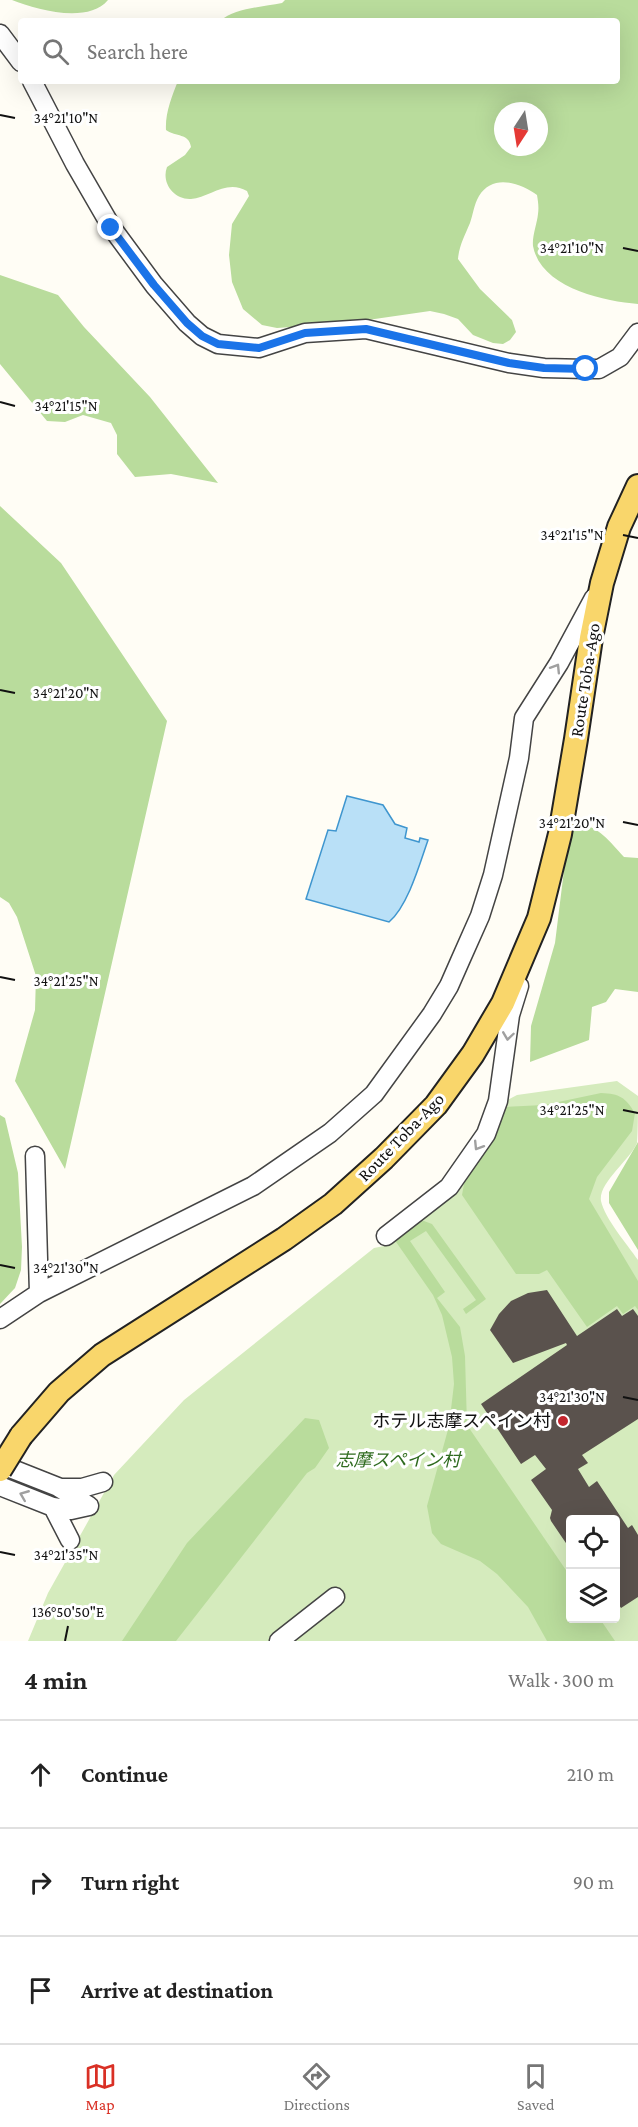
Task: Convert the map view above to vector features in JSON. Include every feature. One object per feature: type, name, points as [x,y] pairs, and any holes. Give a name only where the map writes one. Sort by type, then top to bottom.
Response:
[{"type":"main road","name":"Route Toba-Ago","points":[[0,1470],[21,1436],[59,1392],[102,1355],[284,1239],[333,1204],[384,1158],[436,1104],[473,1054],[503,1003],[539,918],[560,834],[602,583],[619,527],[638,486]]},
{"type":"street","points":[[0,34],[18,58]]},
{"type":"street","points":[[34,84],[111,228],[154,285],[187,323],[202,336],[218,344],[259,348],[305,333],[366,329],[509,363],[544,368],[599,369],[620,357],[638,333]]},
{"type":"street","points":[[0,1319],[39,1293],[253,1186],[330,1132],[374,1094],[400,1060],[448,986],[480,916],[493,875],[519,758],[524,718],[559,663],[602,583]]},
{"type":"street","points":[[386,1236],[449,1187],[486,1134],[498,1101],[510,1015],[539,918]]},
{"type":"street","points":[[35,1156],[39,1293]]},
{"type":"street","points":[[0,1464],[58,1487],[89,1506],[71,1510],[54,1507],[0,1486]]},
{"type":"street","points":[[58,1487],[82,1488],[103,1482]]},
{"type":"street","points":[[54,1507],[70,1540]]},
{"type":"street","points":[[279,1641],[335,1597]]},
{"type":"green space","points":[[12,0],[108,0],[88,12],[62,13],[35,8]]},
{"type":"green space","points":[[285,0],[638,0],[638,304],[608,300],[575,290],[548,272],[538,260],[533,246],[538,211],[537,195],[515,184],[499,182],[485,189],[477,199],[458,259],[480,289],[512,320],[516,332],[510,340],[503,344],[493,343],[473,335],[458,319],[430,311],[347,323],[277,328],[262,325],[243,309],[232,282],[229,255],[232,224],[249,196],[247,191],[232,187],[198,198],[185,199],[174,194],[167,184],[167,167],[185,155],[191,147],[188,139],[166,130],[168,111],[177,84],[620,84],[620,18],[224,18],[241,11],[282,3]]},
{"type":"green space","points":[[0,275],[58,295],[84,327],[150,397],[218,483],[171,474],[135,477],[117,454],[117,435],[111,423],[83,415],[65,422],[47,421],[0,364]]},
{"type":"green space","points":[[0,506],[61,563],[167,721],[65,1169],[15,1081],[35,1010],[36,976],[17,917],[9,903],[0,897]]},
{"type":"green space","points":[[577,823],[598,831],[624,857],[638,858],[638,992],[615,989],[606,1002],[592,1007],[589,1040],[530,1062],[531,1026],[555,943],[568,838]]},
{"type":"green space","name":"志摩スペイン村","points":[[617,1081],[638,1096],[637,1143],[604,1187],[601,1201],[612,1223],[638,1260],[638,1641],[28,1641],[48,1593],[114,1475],[184,1400],[374,1248],[384,1246],[394,1232],[456,1190],[502,1103],[517,1095]]},
{"type":"green space","points":[[601,1093],[621,1097],[635,1113],[632,1131],[597,1177],[589,1199],[638,1281],[638,1310],[635,1306],[623,1314],[617,1306],[587,1327],[547,1270],[539,1274],[516,1274],[462,1195],[466,1173],[505,1107],[544,1105]]},
{"type":"green space","points":[[0,1115],[5,1118],[18,1173],[22,1247],[21,1270],[15,1288],[0,1304]]},
{"type":"green space","points":[[638,1142],[638,1250],[609,1203],[609,1192]]},
{"type":"green space","points":[[424,1221],[432,1224],[486,1299],[466,1314],[463,1309],[476,1300],[426,1231],[410,1241],[445,1292],[437,1298],[460,1327],[465,1356],[467,1425],[566,1570],[566,1623],[603,1623],[615,1641],[547,1641],[528,1607],[497,1574],[480,1561],[441,1544],[432,1533],[427,1506],[449,1426],[454,1384],[452,1357],[442,1315],[433,1295],[394,1239],[412,1222]]},
{"type":"green space","points":[[305,1418],[319,1420],[329,1448],[176,1641],[122,1641],[187,1543]]},
{"type":"water","points":[[347,796],[383,805],[395,824],[407,828],[405,838],[419,842],[420,838],[428,840],[408,895],[389,922],[306,899],[328,830],[336,831]]},
{"type":"building","name":"ホテル志摩スペイン村","points":[[547,1290],[577,1336],[617,1309],[622,1316],[633,1309],[638,1316],[638,1419],[582,1455],[588,1463],[578,1469],[589,1487],[597,1481],[619,1515],[566,1515],[566,1543],[551,1521],[552,1510],[531,1480],[546,1469],[535,1455],[521,1464],[481,1404],[567,1345],[566,1343],[513,1363],[490,1330],[499,1314],[511,1301],[528,1293]]},
{"type":"building","name":"ホテル志摩スペイン村","points":[[620,1516],[628,1528],[632,1525],[638,1535],[638,1597],[621,1608]]},
{"type":"place","name":"ホテル志摩スペイン村","points":[[563,1421]]},
{"type":"route","points":[[111,228],[154,285],[187,323],[202,336],[218,344],[259,348],[305,333],[366,329],[509,363],[544,368],[586,369]]}]
